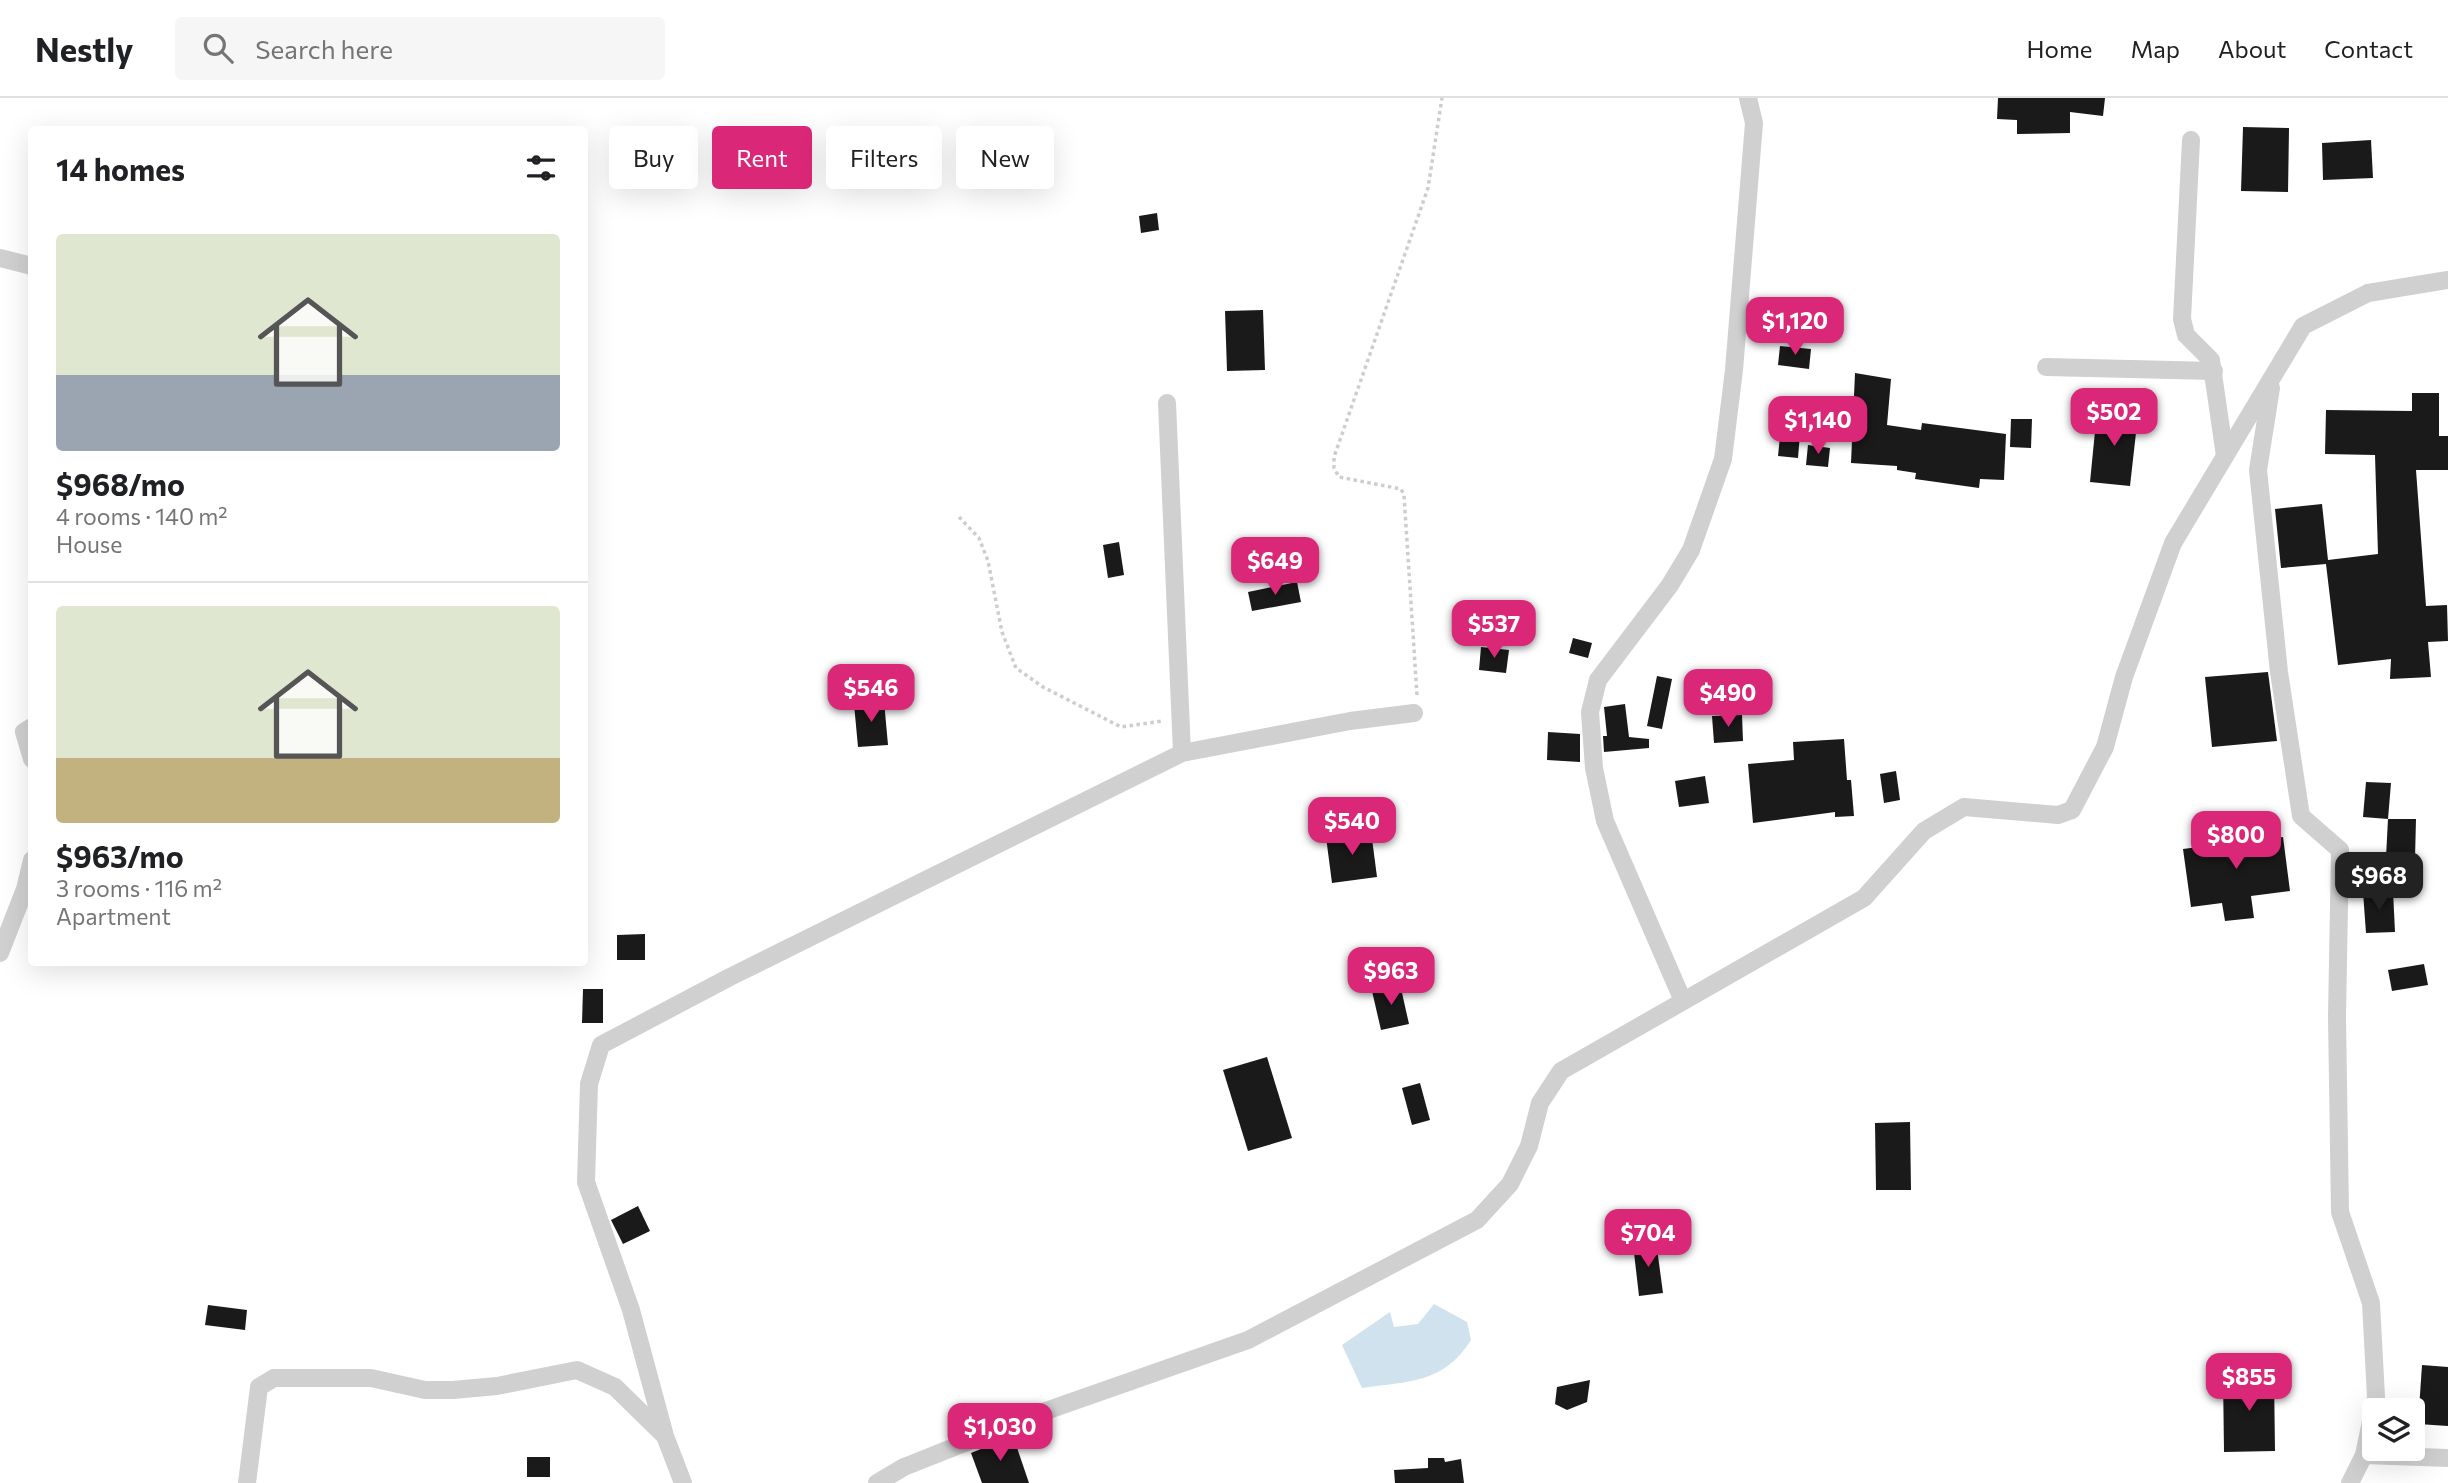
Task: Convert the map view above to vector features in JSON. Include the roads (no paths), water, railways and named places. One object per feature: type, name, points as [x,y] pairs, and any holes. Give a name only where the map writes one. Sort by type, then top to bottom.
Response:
[{"type":"street","points":[[1683,1001],[1605,821],[1594,768],[1590,712],[1598,680],[1670,584],[1691,550],[1723,459],[1734,370],[1754,123],[1748,98]]},
{"type":"street","points":[[2191,140],[2182,319],[2186,335],[2211,360],[2225,456]]},
{"type":"street","points":[[0,258],[28,265]]},
{"type":"street","points":[[877,1483],[904,1467],[1040,1413],[1248,1340],[1477,1220],[1510,1184],[1530,1146],[1540,1103],[1560,1071],[1864,898],[1924,831],[1964,807],[2058,815],[2071,810],[2105,747],[2124,677],[2173,543],[2303,326],[2368,293],[2448,280]]},
{"type":"street","points":[[2046,367],[2214,371]]},
{"type":"street","points":[[2273,376],[2258,470],[2279,672],[2301,816],[2340,850],[2337,1017],[2340,1212],[2371,1303],[2376,1398]]},
{"type":"street","points":[[1167,403],[1182,753]]},
{"type":"street","points":[[683,1483],[665,1436],[631,1310],[586,1182],[589,1084],[601,1045],[730,977],[1182,753],[1350,721],[1414,713]]},
{"type":"street","points":[[28,730],[24,732],[28,746]]},
{"type":"street","points":[[0,953],[28,877]]},
{"type":"street","points":[[247,1483],[259,1387],[274,1378],[371,1378],[425,1390],[453,1390],[497,1386],[577,1370],[615,1387],[665,1436]]},
{"type":"street","points":[[2425,1457],[2448,1458]]},
{"type":"street","points":[[2350,1483],[2362,1459]]},
{"type":"water","points":[[1434,1304],[1467,1322],[1471,1340],[1460,1354],[1437,1373],[1424,1378],[1362,1388],[1342,1345],[1390,1312],[1394,1327],[1418,1324]]}]
